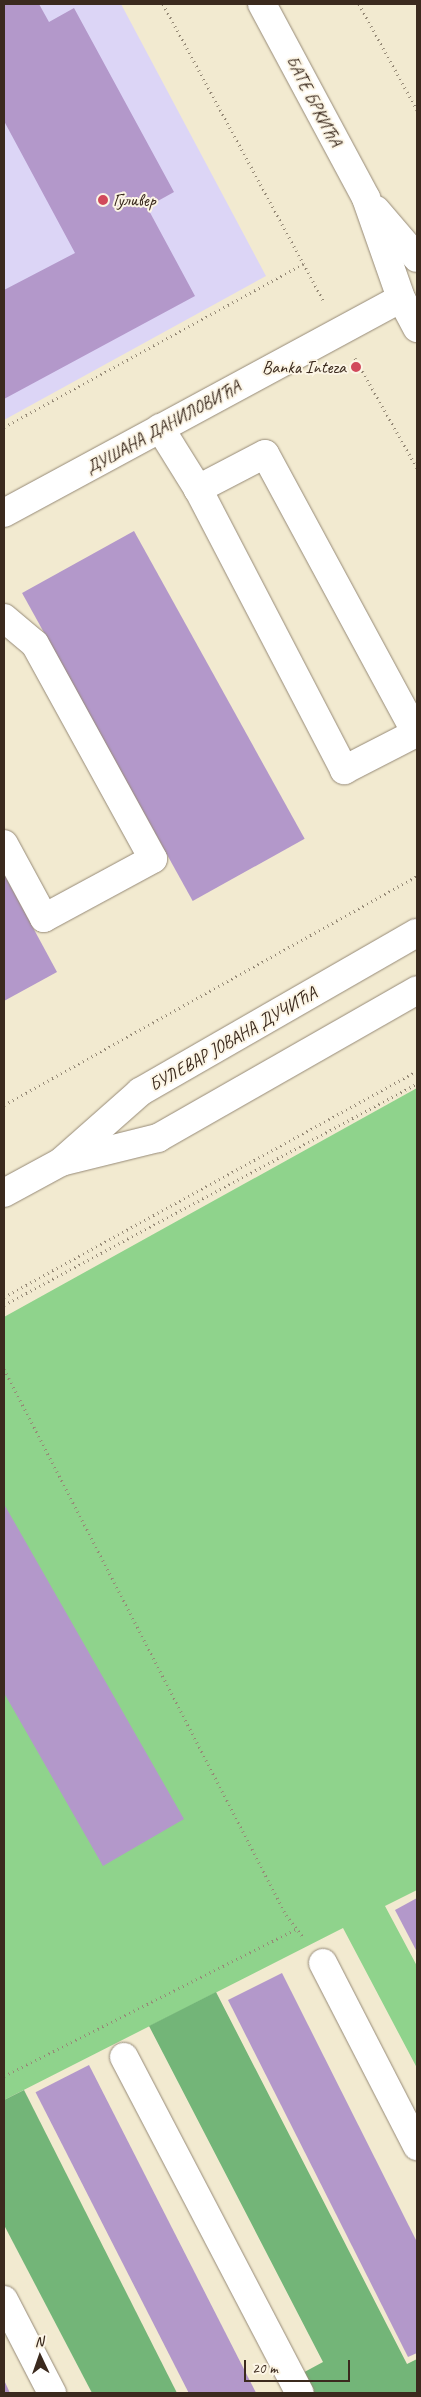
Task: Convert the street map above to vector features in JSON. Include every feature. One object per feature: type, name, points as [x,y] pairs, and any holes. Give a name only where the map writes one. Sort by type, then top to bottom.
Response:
[{"type":"street","name":"БАТЕ БРКИЋА","points":[[262,4],[366,198],[401,298],[417,328]]},
{"type":"street","name":"БАТЕ БРКИЋА","points":[[366,198],[417,258]]},
{"type":"street","name":"ДУШАНА ДАНИЛОВИЋА","points":[[4,513],[401,298]]},
{"type":"street","points":[[160,428],[198,489],[344,770],[416,733],[265,454],[198,489]]},
{"type":"street","points":[[4,618],[36,644],[153,859],[44,918],[4,844]]},
{"type":"street","name":"БУЛЕВАР ЈОВАНА ДУЧИЋА","points":[[4,1193],[61,1162],[140,1092],[417,934]]},
{"type":"street","name":"БУЛЕВАР ЈОВАНА ДУЧИЋА","points":[[61,1162],[158,1138],[417,990]]},
{"type":"street","points":[[323,1963],[417,2146]]},
{"type":"street","points":[[124,2057],[300,2393]]},
{"type":"street","points":[[4,2300],[52,2393]]},
{"type":"path","points":[[163,4],[339,331],[417,468]]},
{"type":"path","points":[[359,4],[417,110]]},
{"type":"path","points":[[4,428],[303,264]]},
{"type":"path","points":[[4,1105],[417,876]]},
{"type":"path","points":[[4,1297],[417,1072]]},
{"type":"path","points":[[4,1305],[417,1084]]},
{"type":"path","points":[[4,1369],[281,1906],[296,1929],[323,1963]]},
{"type":"path","points":[[4,2076],[296,1929]]},
{"type":"shaded area","name":"Гуливер","points":[[4,4],[121,4],[266,276],[4,420]]},
{"type":"green space","points":[[417,1088],[417,1890],[385,1906],[417,1966],[417,2068],[343,1928],[4,2100],[4,1317]]},
{"type":"green space","points":[[216,1992],[407,2364],[417,2359],[417,2393],[306,2393],[297,2376],[323,2362],[149,2026]]},
{"type":"green space","points":[[24,2090],[177,2393],[92,2393],[4,2225],[4,2100]]},
{"type":"building","name":"Гуливер","points":[[4,4],[39,4],[49,22],[74,8],[174,192],[147,207],[195,296],[4,399],[4,290],[75,253],[4,121]]},
{"type":"building","points":[[134,531],[305,839],[193,901],[22,593]]},
{"type":"building","points":[[4,874],[57,972],[4,1001]]},
{"type":"building","points":[[4,1504],[184,1819],[103,1866],[4,1693]]},
{"type":"building","points":[[417,1898],[417,1952],[395,1910]]},
{"type":"building","points":[[282,1973],[417,2242],[417,2353],[408,2357],[228,2000]]},
{"type":"building","points":[[89,2065],[256,2392],[189,2393],[36,2092]]},
{"type":"building","points":[[4,2380],[10,2393],[4,2393]]},
{"type":"place","name":"Гуливер","points":[[103,200]]},
{"type":"place","name":"Banka Inteza","points":[[356,367]]}]
